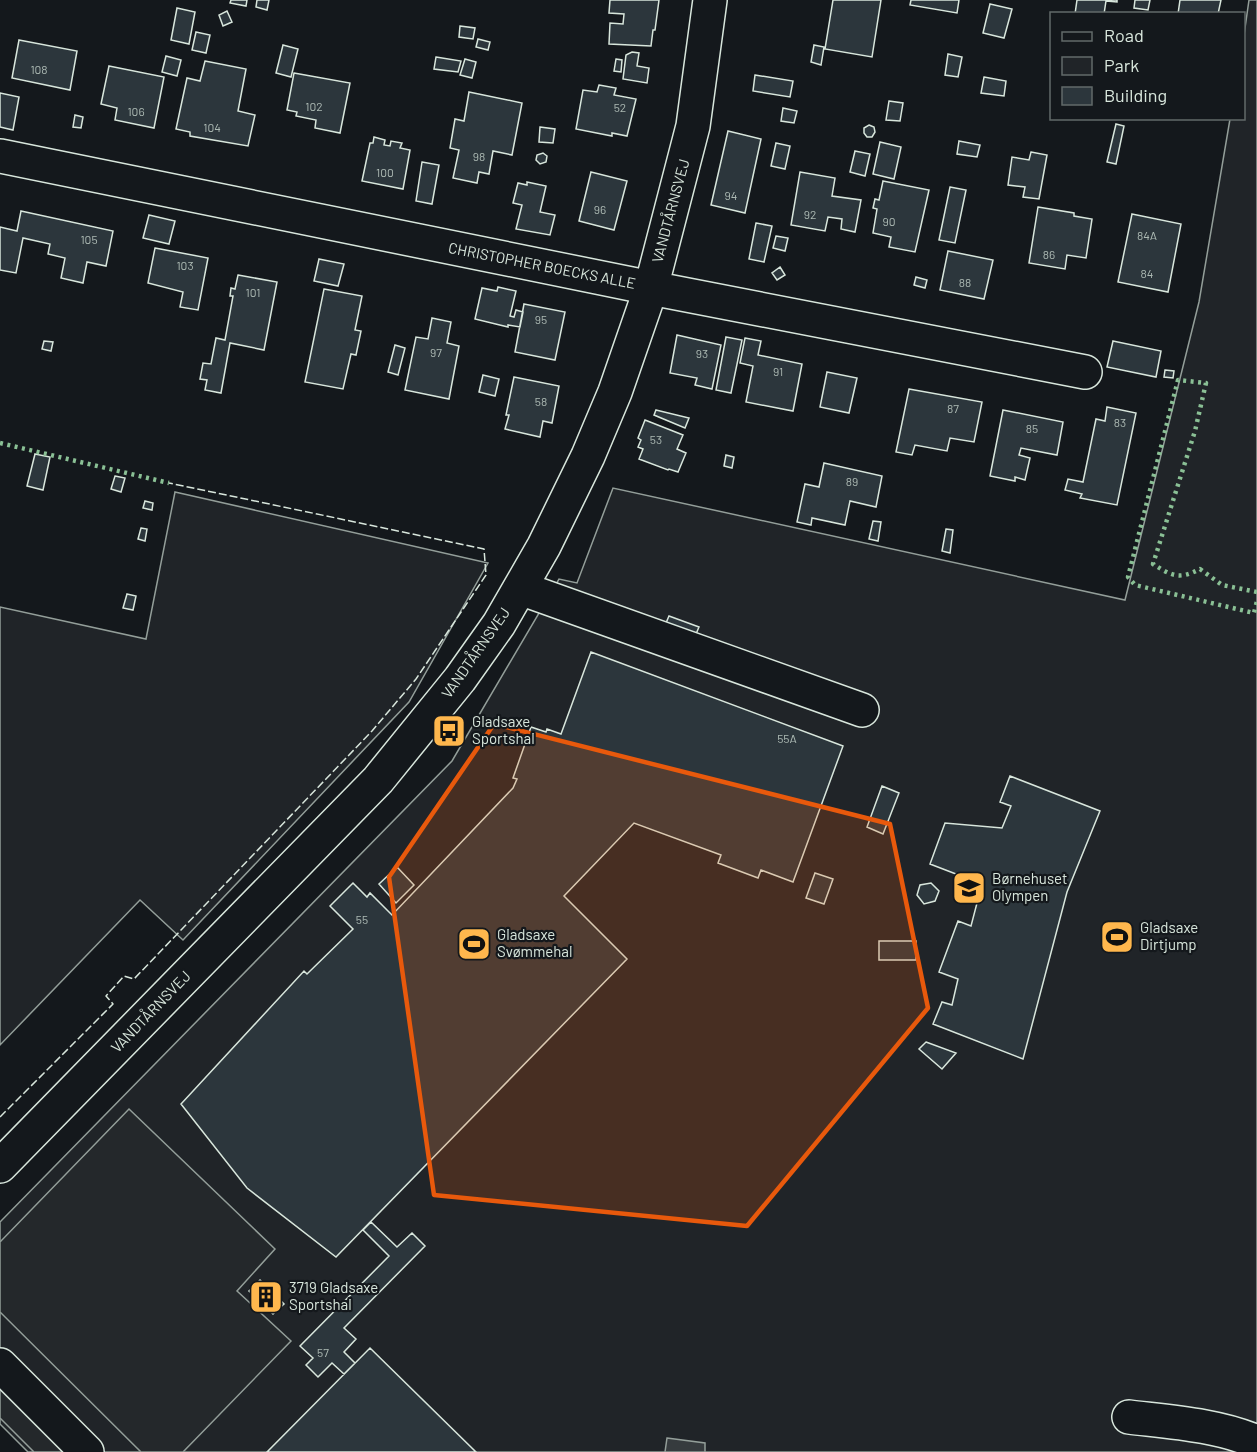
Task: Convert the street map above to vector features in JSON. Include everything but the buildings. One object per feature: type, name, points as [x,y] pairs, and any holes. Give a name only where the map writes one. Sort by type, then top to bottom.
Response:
[{"type":"street","name":"VANDTÅRNSVEJ","points":[[0,1166],[378,780],[460,679],[499,624],[544,546],[588,456],[615,392],[651,288],[693,126],[710,0]]},
{"type":"street","name":"CHRISTOPHER BOECKS ALLE","points":[[0,156],[651,288],[1086,372]]},
{"type":"street","points":[[520,588],[862,710]]},
{"type":"street","points":[[0,1365],[87,1452]]},
{"type":"street","points":[[1128,1417],[1194,1425],[1257,1442]]},
{"type":"highlighted area","points":[[494,724],[890,824],[928,1008],[747,1226],[434,1195],[389,877]]},
{"type":"green space","points":[[1249,0],[1257,0],[1257,1452],[28,1452],[0,1424],[0,1222],[452,761],[559,579],[577,583],[613,488],[1125,600],[1199,302],[1230,120],[1245,120],[1245,28]]},
{"type":"green space","points":[[175,492],[488,563],[409,702],[183,940],[140,900],[0,1045],[0,607],[146,639]]},
{"type":"shaded area","points":[[129,1109],[275,1249],[237,1291],[291,1341],[183,1452],[141,1452],[0,1312],[0,1242]]},
{"type":"shaded area","points":[[0,1384],[69,1452],[34,1452],[0,1418]]},
{"type":"shaded area","points":[[667,1438],[705,1443],[705,1452],[665,1452]]},
{"type":"hedge","points":[[1257,592],[1222,585],[1200,569],[1186,575],[1176,575],[1153,564],[1195,431],[1206,383],[1178,380],[1128,577],[1135,585],[1254,613],[1257,601]]},
{"type":"hedge","points":[[0,443],[169,483]]},
{"type":"fence","points":[[0,1117],[113,1004],[106,996],[124,976],[134,979],[372,731],[416,679],[486,575],[484,549],[169,483]]},
{"type":"place","name":"Gladsaxe Sportshal","points":[[449,731]]},
{"type":"place","name":"Børnehuset Olympen","points":[[969,888]]},
{"type":"place","name":"Gladsaxe Dirtjump","points":[[1117,937]]},
{"type":"place","name":"Gladsaxe Svømmehal","points":[[474,944]]},
{"type":"place","name":"3719 Gladsaxe Sportshal","points":[[266,1297]]}]
